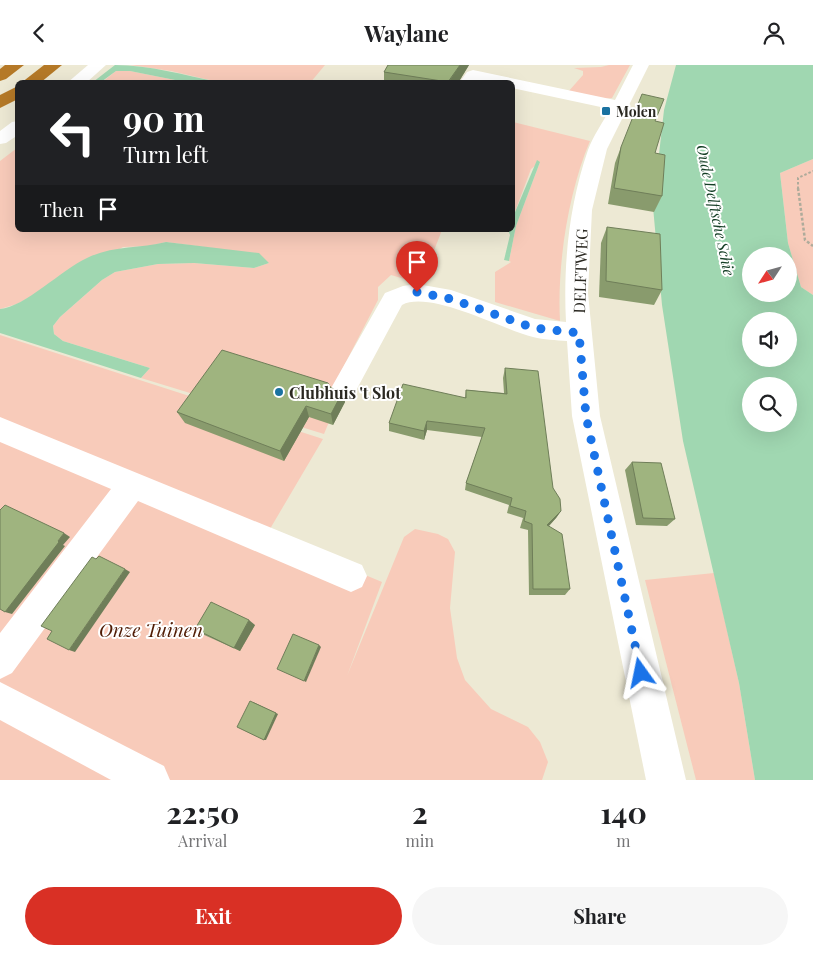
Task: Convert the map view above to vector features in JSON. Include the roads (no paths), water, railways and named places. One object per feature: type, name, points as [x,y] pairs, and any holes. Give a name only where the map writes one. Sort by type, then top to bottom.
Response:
[{"type":"highway","points":[[33,80],[54,65]]},
{"type":"highway","points":[[0,103],[15,93]]},
{"type":"street","points":[[79,80],[98,65]]},
{"type":"street","name":"DELFTWEG","points":[[641,65],[598,149],[582,210],[576,293],[586,416],[666,780]]},
{"type":"street","points":[[473,74],[498,80]]},
{"type":"street","points":[[515,84],[619,106]]},
{"type":"street","points":[[0,139],[15,128]]},
{"type":"street","points":[[343,391],[393,299],[403,293],[417,292],[451,299],[534,328],[579,333]]},
{"type":"street","points":[[0,429],[352,576]]},
{"type":"street","points":[[0,661],[133,484]]},
{"type":"street","points":[[0,700],[150,780]]},
{"type":"water","points":[[115,65],[128,65],[208,80],[175,80],[130,71],[116,71],[104,80],[96,80]]},
{"type":"water","name":"Oude Delftsche Schie","points":[[676,65],[813,65],[813,159],[780,173],[789,247],[742,247],[742,303],[798,303],[798,277],[801,287],[813,295],[813,780],[755,780],[739,683],[683,441],[662,305],[653,207],[664,110]]},
{"type":"water","points":[[537,160],[540,162],[515,231],[515,212]]},
{"type":"water","points":[[509,232],[515,232],[509,261],[504,260],[510,235]]},
{"type":"water","points":[[166,242],[259,253],[269,263],[254,268],[194,263],[158,264],[115,272],[102,280],[60,317],[53,326],[54,334],[63,341],[150,368],[141,378],[0,333],[0,309],[10,307],[32,295],[87,258],[116,249]]},
{"type":"place","name":"Molen","points":[[606,111]]},
{"type":"place","name":"Clubhuis 't Slot","points":[[279,392]]},
{"type":"park label","name":"Onze Tuinen","points":[[151,629]]}]
